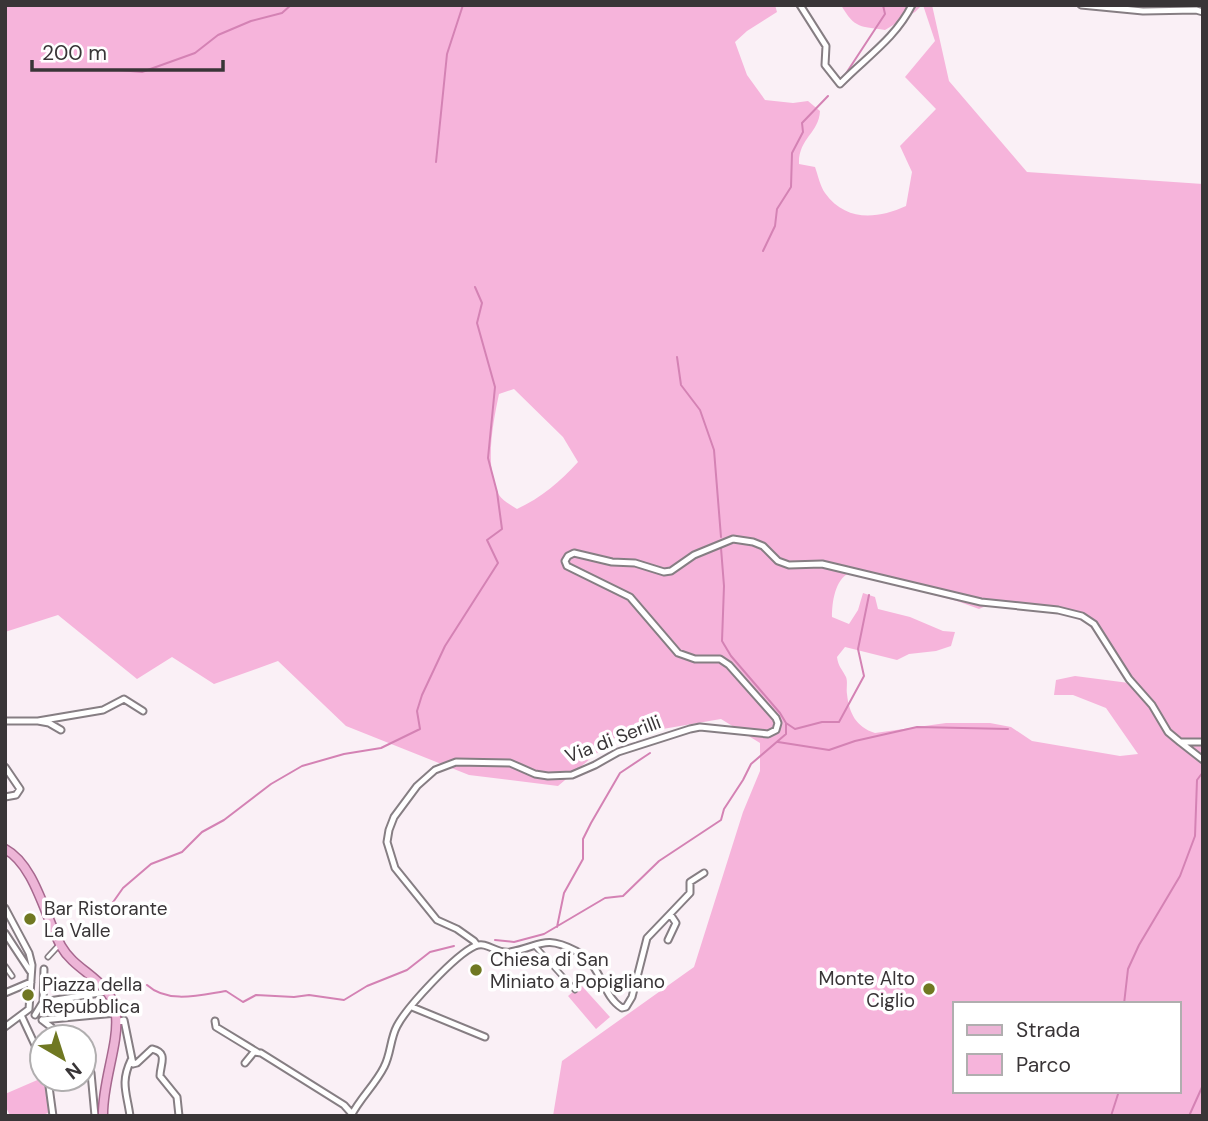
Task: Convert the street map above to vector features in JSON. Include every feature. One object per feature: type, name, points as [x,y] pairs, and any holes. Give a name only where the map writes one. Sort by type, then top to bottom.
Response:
[{"type":"main road","points":[[5,849],[15,856],[27,871],[60,944],[79,967],[110,993],[116,1017],[104,1090],[103,1116]]},
{"type":"street","points":[[800,5],[826,46],[825,65],[840,84],[878,50],[901,24],[912,5]]},
{"type":"street","points":[[1081,5],[1203,12]]},
{"type":"street","name":"Via di Serilli","points":[[477,945],[457,929],[437,920],[395,868],[387,842],[394,817],[417,786],[435,770],[456,762],[484,761],[510,763],[535,774],[572,775],[618,752],[683,730],[700,727],[768,734],[778,727],[776,718],[729,665],[720,659],[695,659],[678,653],[630,597],[570,569],[565,561],[574,553],[612,562],[635,563],[664,572],[671,571],[694,555],[733,538],[753,541],[763,546],[778,561],[789,565],[822,564],[981,602],[1058,610],[1082,616],[1094,624],[1129,679],[1152,705],[1168,732],[1180,742]]},
{"type":"street","points":[[5,721],[83,715],[103,710],[124,699],[142,711]]},
{"type":"street","points":[[38,720],[61,730]]},
{"type":"street","points":[[1180,742],[1203,742]]},
{"type":"street","points":[[1180,742],[1203,760]]},
{"type":"street","points":[[5,767],[20,789],[19,793],[8,797]]},
{"type":"street","points":[[215,1021],[216,1027],[344,1105],[351,1115],[384,1066],[397,1026],[452,964],[477,945],[488,946],[501,953],[552,941],[584,956],[597,970],[613,1001],[622,1008],[626,1007],[632,997],[648,938],[690,893],[690,882],[704,873]]},
{"type":"street","points":[[5,908],[29,953],[32,974],[29,1009],[5,1027]]},
{"type":"street","points":[[668,940],[676,923],[670,914]]},
{"type":"street","points":[[5,933],[30,965]]},
{"type":"street","points":[[48,957],[60,944]]},
{"type":"street","points":[[533,944],[575,990]]},
{"type":"street","points":[[5,966],[12,976]]},
{"type":"street","points":[[35,1014],[41,1004],[44,969]]},
{"type":"street","points":[[5,993],[31,982]]},
{"type":"street","points":[[41,1004],[110,993]]},
{"type":"street","points":[[412,1006],[425,1014],[485,1037]]},
{"type":"street","points":[[29,1009],[46,1023]]},
{"type":"street","points":[[20,1016],[28,1032]]},
{"type":"street","points":[[42,1020],[116,1017],[124,1020],[131,1060],[135,1065],[149,1050],[159,1051],[164,1062],[160,1076],[177,1097],[179,1116]]},
{"type":"street","points":[[245,1063],[251,1054],[257,1052]]},
{"type":"street","points":[[131,1060],[124,1080],[124,1092],[131,1116]]},
{"type":"street","points":[[50,1093],[53,1116]]},
{"type":"street","points":[[93,1093],[95,1116]]},
{"type":"green space","points":[[5,5],[775,5],[777,12],[735,42],[747,75],[765,100],[793,103],[808,101],[820,111],[819,119],[802,148],[799,164],[815,167],[823,190],[842,209],[873,215],[906,206],[912,172],[900,146],[936,109],[905,77],[935,41],[923,5],[932,5],[949,81],[1027,172],[1203,184],[1203,1116],[553,1116],[562,1061],[694,967],[743,812],[760,771],[760,743],[721,719],[616,737],[558,786],[469,775],[346,726],[278,661],[214,684],[172,657],[137,679],[58,615],[5,632]],"holes":[[[514,389],[563,437],[578,462],[534,500],[517,509],[505,501],[494,484],[491,458],[492,431],[499,394]],[[849,573],[979,609],[988,605],[1023,609],[1066,616],[1084,622],[1103,642],[1129,683],[1075,676],[1056,680],[1054,695],[1073,695],[1106,708],[1138,754],[1120,756],[1032,741],[1011,727],[990,723],[946,723],[875,733],[863,727],[852,713],[848,701],[847,679],[837,657],[845,647],[897,660],[909,654],[936,651],[951,646],[955,632],[943,631],[910,617],[878,609],[875,597],[863,593],[858,610],[849,624],[832,617],[835,592],[840,581]]]},
{"type":"green space","points":[[841,5],[922,5],[885,30],[859,25]]},
{"type":"green space","points":[[581,985],[610,1017],[596,1029],[568,996]]},
{"type":"green space","points":[[28,1084],[28,1093],[49,1093],[50,1112],[41,1116],[10,1116],[5,1105],[5,1094]]},
{"type":"waterway","points":[[119,70],[142,72],[195,53],[218,35],[251,21],[282,13],[291,5]]},
{"type":"waterway","points":[[436,162],[447,54],[463,5]]},
{"type":"waterway","points":[[843,78],[885,14],[883,5]]},
{"type":"waterway","points":[[763,251],[775,226],[777,209],[791,187],[792,153],[803,132],[802,123],[828,96]]},
{"type":"waterway","points":[[104,915],[123,888],[151,864],[182,852],[202,832],[224,820],[271,784],[302,766],[344,754],[381,748],[420,729],[417,711],[445,646],[498,563],[487,540],[502,529],[497,492],[488,458],[495,387],[477,323],[482,303],[475,287]]},
{"type":"waterway","points":[[677,357],[681,385],[700,410],[714,450],[721,537]]},
{"type":"waterway","points":[[495,940],[514,942],[544,934],[605,898],[623,896],[659,861],[721,820],[724,809],[751,764],[786,734],[786,723],[780,713],[731,656],[722,641],[724,586],[721,548]]},
{"type":"waterway","points":[[786,723],[795,729],[822,722],[839,722],[864,676],[858,649],[869,595]]},
{"type":"waterway","points":[[778,742],[829,750],[855,741],[917,727],[1008,729]]},
{"type":"waterway","points":[[557,927],[564,893],[583,859],[583,839],[591,823],[620,773],[650,753]]},
{"type":"waterway","points":[[1124,1002],[1128,969],[1139,945],[1180,876],[1195,836],[1197,780],[1203,772]]},
{"type":"waterway","points":[[147,985],[165,995],[185,997],[226,991],[243,1002],[256,995],[309,995],[344,1000],[367,986],[407,970],[430,952],[454,946]]},
{"type":"waterway","points":[[1189,1116],[1203,1085]]},
{"type":"waterway","points":[[1111,1116],[1118,1093]]},
{"type":"place","name":"Bar Ristorante La Valle","points":[[30,919]]},
{"type":"place","name":"Chiesa di San Miniato a Popigliano","points":[[476,970]]},
{"type":"place","name":"Monte Alto Ciglio","points":[[929,989]]},
{"type":"place","name":"Piazza della Repubblica","points":[[28,995]]}]
